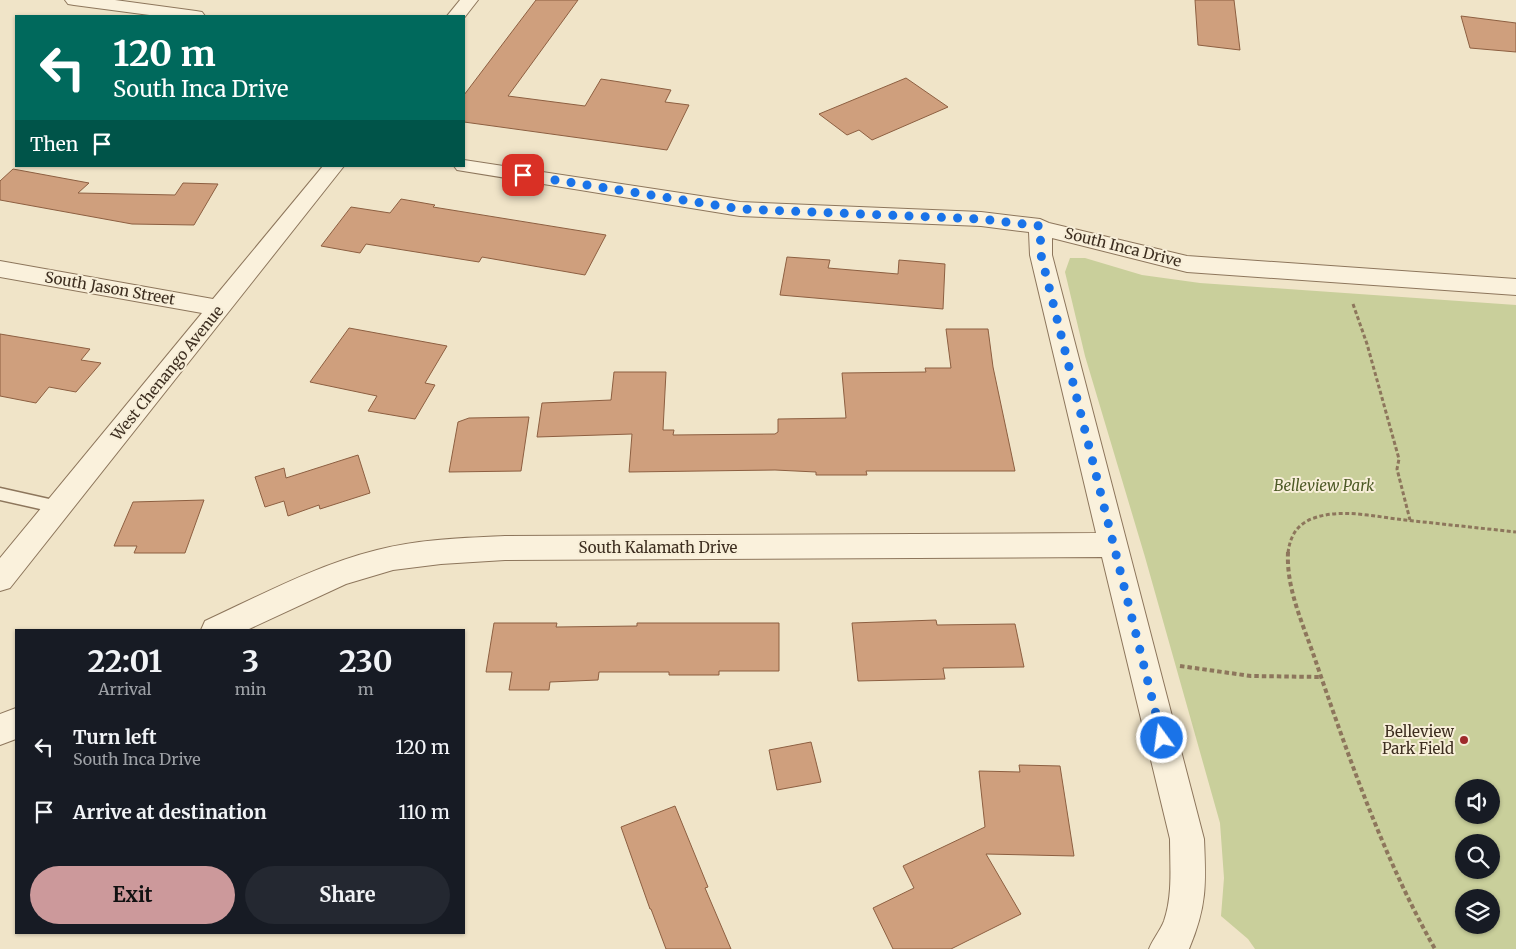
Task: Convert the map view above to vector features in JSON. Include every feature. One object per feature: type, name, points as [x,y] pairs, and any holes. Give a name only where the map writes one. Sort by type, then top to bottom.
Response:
[{"type":"street","points":[[74,0],[188,15]]},
{"type":"street","points":[[457,15],[469,0]]},
{"type":"street","name":"South Inca Drive","points":[[465,166],[740,209],[981,219],[1040,226],[1187,264],[1516,287]]},
{"type":"street","name":"West Chenango Avenue","points":[[0,579],[333,167]]},
{"type":"street","points":[[1040,226],[1041,255],[1187,839],[1188,896],[1174,941]]},
{"type":"street","name":"South Jason Street","points":[[0,269],[220,308]]},
{"type":"street","name":"South Kalamath Drive","points":[[218,629],[341,574],[377,562],[414,554],[505,548],[1114,544]]},
{"type":"street","points":[[0,730],[15,723]]},
{"type":"lane","points":[[0,494],[58,507]]},
{"type":"path","points":[[1357,312],[1399,459],[1397,469],[1410,520]]},
{"type":"path","points":[[1435,949],[1410,905],[1345,745],[1289,582],[1285,560],[1294,530],[1322,514],[1342,513],[1516,532]]},
{"type":"path","points":[[1144,665],[1199,667],[1249,676],[1276,678],[1322,677]]},
{"type":"green space","name":"Belleview Park","points":[[1070,258],[1085,258],[1142,275],[1200,283],[1516,305],[1516,949],[1255,949],[1248,939],[1221,916],[1224,878],[1220,823],[1145,557],[1085,356],[1065,272]]},
{"type":"building","points":[[536,0],[578,0],[508,96],[585,106],[601,79],[671,90],[665,102],[689,105],[667,150],[465,122],[465,94]]},
{"type":"building","points":[[1195,0],[1234,0],[1240,50],[1198,45]]},
{"type":"building","points":[[1461,16],[1516,23],[1516,52],[1470,48]]},
{"type":"building","points":[[906,78],[948,107],[872,140],[859,130],[847,135],[819,114]]},
{"type":"building","points":[[13,169],[89,183],[78,193],[175,195],[183,183],[218,184],[194,225],[132,224],[0,200],[0,181]]},
{"type":"building","points":[[401,199],[435,205],[433,207],[606,235],[585,275],[482,257],[479,262],[366,244],[360,253],[321,246],[351,207],[390,213]]},
{"type":"building","points":[[787,257],[830,260],[828,268],[898,274],[899,260],[945,264],[943,309],[780,295]]},
{"type":"building","points":[[349,328],[447,346],[425,383],[435,385],[415,419],[368,411],[377,396],[310,382]]},
{"type":"building","points":[[946,329],[988,329],[993,367],[1015,471],[866,471],[867,475],[816,475],[816,472],[775,470],[629,472],[632,434],[537,437],[542,403],[611,400],[614,372],[666,372],[663,430],[674,430],[673,435],[775,434],[778,432],[778,419],[846,418],[842,373],[926,372],[925,368],[951,368]]},
{"type":"building","points":[[0,334],[90,349],[81,360],[101,363],[76,392],[49,387],[36,403],[0,396]]},
{"type":"building","points":[[529,417],[521,471],[449,472],[458,422],[469,418]]},
{"type":"building","points":[[358,455],[370,493],[320,509],[319,505],[288,516],[284,501],[265,507],[255,477],[284,468],[286,478]]},
{"type":"building","points":[[204,500],[185,553],[134,553],[137,546],[114,546],[133,502]]},
{"type":"building","points":[[936,620],[937,625],[1015,624],[1024,667],[943,668],[945,679],[858,681],[852,623]]},
{"type":"building","points":[[494,623],[557,623],[556,627],[637,626],[637,623],[779,623],[779,671],[719,671],[719,675],[669,675],[669,672],[599,672],[598,680],[550,682],[549,690],[509,690],[512,672],[486,672]]},
{"type":"building","points":[[811,742],[821,782],[777,790],[769,750]]},
{"type":"building","points":[[1019,765],[1060,766],[1074,856],[986,854],[1021,914],[951,949],[893,949],[873,908],[914,888],[903,866],[985,827],[979,771],[1020,772]]},
{"type":"building","points":[[675,806],[708,887],[705,888],[731,949],[666,949],[650,909],[621,827]]},
{"type":"place","name":"Belleview Park Field","points":[[1464,740]]},
{"type":"route","points":[[523,175],[740,209],[786,213],[981,219],[1040,226],[1041,255],[1162,738]]}]
